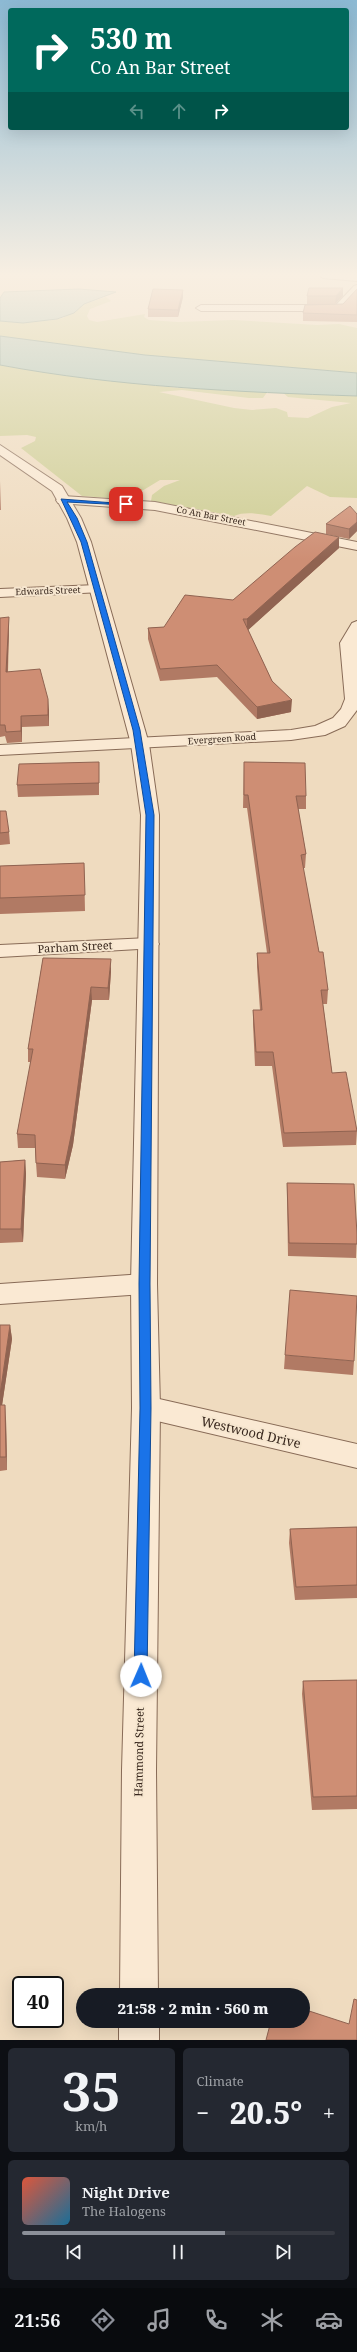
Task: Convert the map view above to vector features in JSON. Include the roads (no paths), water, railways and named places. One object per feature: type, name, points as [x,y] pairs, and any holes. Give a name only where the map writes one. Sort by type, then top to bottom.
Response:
[{"type":"street","name":"Hammond Street","points":[[0,449],[57,489],[74,518],[84,542],[140,744],[150,815],[144,1284],[146,1408],[139,1770],[139,1988]]},
{"type":"street","name":"Co An Bar Street","points":[[63,500],[155,506],[357,546]]},
{"type":"street","name":"Edwards Street","points":[[0,593],[97,589]]},
{"type":"street","name":"Evergreen Road","points":[[0,750],[140,744],[291,735],[319,731],[339,722],[349,710],[353,699],[348,643],[357,626]]},
{"type":"street","name":"Parham Street","points":[[0,951],[149,944]]},
{"type":"street","points":[[0,1294],[144,1284]]},
{"type":"street","name":"Westwood Drive","points":[[146,1408],[357,1456]]},
{"type":"street","points":[[139,2028],[139,2040]]}]
